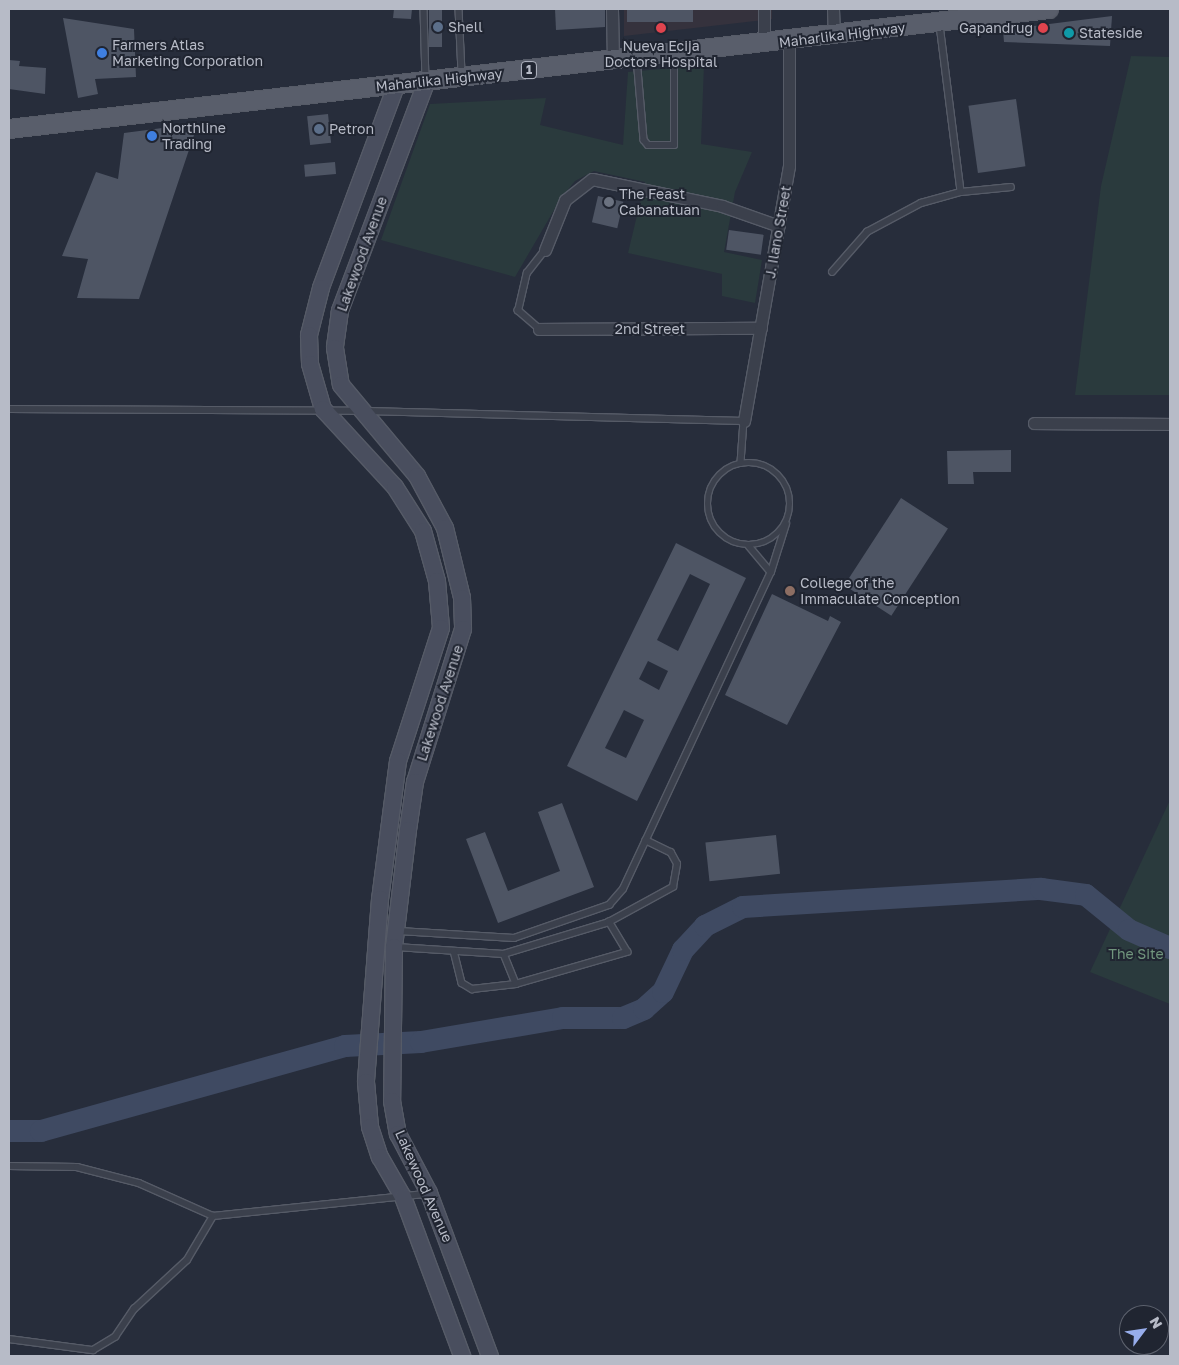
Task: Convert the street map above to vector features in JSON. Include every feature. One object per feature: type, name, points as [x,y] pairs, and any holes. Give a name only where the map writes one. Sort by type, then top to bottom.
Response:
[{"type":"main road","name":"Maharlika Highway","points":[[9,129],[764,44],[949,18],[1049,9]]},
{"type":"main road","name":"Lakewood Avenue","points":[[426,82],[340,311],[335,348],[341,384],[360,411],[417,476],[445,528],[462,598],[463,629],[454,668],[415,782],[394,947],[392,1082],[398,1134],[429,1193],[490,1356]]},
{"type":"main road","name":"Lakewood Avenue","points":[[396,86],[321,288],[309,335],[313,384],[323,409],[395,487],[423,532],[437,581],[442,628],[398,762],[380,899],[366,1082],[370,1127],[380,1157],[403,1197],[462,1356]]},
{"type":"street","points":[[612,9],[612,61]]},
{"type":"street","points":[[764,9],[764,44]]},
{"type":"street","points":[[833,9],[834,35]]},
{"type":"street","name":"J. Ilano Street","points":[[744,421],[789,166],[789,41]]},
{"type":"street","points":[[545,250],[565,200],[592,179],[722,206],[779,226]]},
{"type":"street","name":"2nd Street","points":[[539,330],[761,328]]},
{"type":"street","points":[[1034,422],[1170,424]]},
{"type":"lane","points":[[424,9],[426,82]]},
{"type":"lane","points":[[459,9],[462,78]]},
{"type":"lane","points":[[949,18],[962,192]]},
{"type":"lane","points":[[637,58],[644,140],[648,144],[674,145],[674,54]]},
{"type":"lane","points":[[832,272],[867,232],[921,203],[962,192],[1010,187]]},
{"type":"lane","points":[[539,330],[518,311],[528,274],[545,250]]},
{"type":"lane","points":[[9,410],[323,409],[744,421],[741,462]]},
{"type":"lane","points":[[396,931],[495,939],[533,933],[609,904],[623,889],[646,841],[771,572],[786,524],[790,498],[782,479],[767,466],[741,462],[715,479],[707,508],[721,535],[750,546],[771,572]]},
{"type":"lane","points":[[750,546],[776,535],[786,524]]},
{"type":"lane","points":[[394,947],[504,954],[609,922],[673,887],[677,864],[671,853],[646,841]]},
{"type":"lane","points":[[454,952],[462,983],[472,989],[516,984],[627,952],[609,922]]},
{"type":"lane","points":[[504,954],[516,984]]},
{"type":"lane","points":[[9,1166],[77,1167],[139,1183],[213,1216],[429,1193]]},
{"type":"lane","points":[[9,1339],[93,1350],[115,1337],[134,1309],[187,1260],[213,1216]]},
{"type":"shaded area","name":"Nueva Ecija Doctors Hospital","points":[[624,9],[772,9],[772,19],[624,36]]},
{"type":"green space","points":[[1131,56],[1170,57],[1170,395],[1075,395],[1101,186]]},
{"type":"green space","points":[[704,65],[701,144],[752,152],[735,192],[724,252],[762,260],[755,303],[722,296],[722,274],[628,253],[645,182],[594,171],[575,181],[561,198],[515,277],[381,240],[430,104],[546,98],[540,125],[623,145],[628,72]]},
{"type":"green space","name":"The Site","points":[[1170,800],[1170,1004],[1090,972]]},
{"type":"building","points":[[394,9],[412,9],[411,19],[393,18]]},
{"type":"building","name":"Shell","points":[[429,9],[442,9],[442,47],[429,47]]},
{"type":"building","points":[[555,9],[605,9],[605,27],[556,30]]},
{"type":"building","points":[[627,9],[693,9],[693,22],[627,22]]},
{"type":"building","name":"Stateside","points":[[1112,16],[1110,46],[1004,42],[1003,30]]},
{"type":"building","name":"Farmers Atlas Marketing Corporation","points":[[63,18],[134,29],[136,77],[95,79],[98,94],[78,98]]},
{"type":"building","points":[[9,60],[20,61],[19,66],[46,68],[45,94],[9,89]]},
{"type":"building","points":[[1016,99],[1025,166],[978,173],[968,106]]},
{"type":"building","name":"Petron","points":[[328,114],[331,143],[310,145],[307,116]]},
{"type":"building","points":[[170,127],[173,133],[195,132],[139,299],[77,298],[88,259],[62,256],[96,172],[118,179],[124,133]]},
{"type":"building","points":[[335,162],[336,174],[305,177],[304,165]]},
{"type":"building","points":[[598,196],[623,202],[617,228],[592,222]]},
{"type":"building","points":[[729,230],[764,235],[761,255],[726,250]]},
{"type":"building","points":[[1011,450],[1011,472],[973,472],[974,484],[948,484],[947,451]]},
{"type":"building","points":[[901,498],[948,528],[891,616],[844,585]]},
{"type":"building","points":[[676,543],[746,578],[637,801],[567,766]],"holes":[[[690,574],[710,584],[678,651],[657,640]],[[648,661],[668,671],[659,690],[639,679]],[[624,710],[644,720],[626,758],[605,748]]]},
{"type":"building","points":[[772,594],[828,621],[830,616],[841,622],[787,725],[725,695]]},
{"type":"building","points":[[562,803],[594,887],[498,923],[466,839],[485,832],[508,891],[560,871],[538,812]]},
{"type":"building","points":[[776,835],[780,874],[709,881],[705,842]]},
{"type":"waterway","points":[[9,1131],[41,1131],[345,1046],[421,1042],[563,1018],[623,1018],[644,1009],[663,992],[683,950],[705,926],[743,907],[1041,889],[1086,895],[1129,930],[1170,948]]},
{"type":"place","name":"Shell","points":[[438,27]]},
{"type":"place","name":"Nueva Ecija Doctors Hospital","points":[[661,28]]},
{"type":"place","name":"Gapandrug","points":[[1043,28]]},
{"type":"place","name":"Stateside","points":[[1069,33]]},
{"type":"place","name":"Farmers Atlas Marketing Corporation","points":[[102,53]]},
{"type":"place","name":"Petron","points":[[319,129]]},
{"type":"place","name":"Northline Trading","points":[[152,136]]},
{"type":"place","name":"The Feast Cabanatuan","points":[[609,202]]},
{"type":"place","name":"College of the Immaculate Conception","points":[[790,591]]}]
